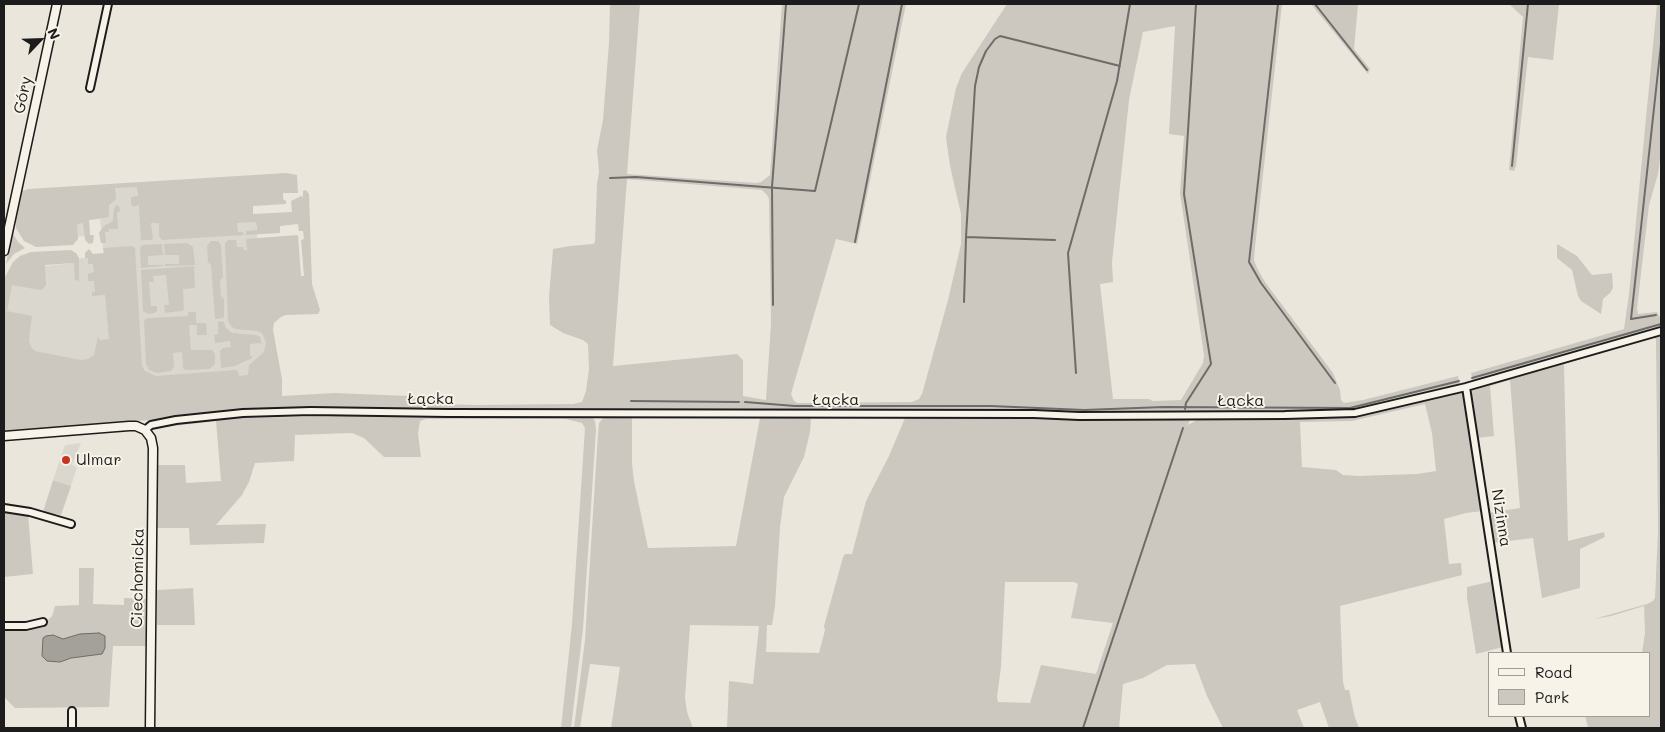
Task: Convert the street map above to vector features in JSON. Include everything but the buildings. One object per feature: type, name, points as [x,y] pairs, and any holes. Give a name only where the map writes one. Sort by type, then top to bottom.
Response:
[{"type":"street","name":"Góry","points":[[4,251],[57,4]]},
{"type":"street","points":[[90,88],[108,4]]},
{"type":"street","name":"Łącka","points":[[4,436],[130,426],[136,426],[145,430],[155,424],[176,420],[243,413],[311,411],[1079,416],[1344,414],[1369,411],[1466,387],[1661,331]]},
{"type":"street","name":"Nizinna","points":[[1466,387],[1506,652]]},
{"type":"street","name":"Ciechomicka","points":[[145,430],[151,438],[153,448],[150,728]]},
{"type":"street","points":[[4,508],[30,512],[71,524]]},
{"type":"street","points":[[4,626],[26,626],[43,622]]},
{"type":"street","points":[[72,711],[72,728]]},
{"type":"shaded area","points":[[296,176],[249,195],[251,222],[256,221],[262,291],[277,402],[4,429],[4,308],[16,269],[74,263],[74,259],[104,256],[100,219],[89,220],[90,236],[34,238],[28,191]]},
{"type":"shaded area","points":[[81,443],[72,465],[77,467],[71,486],[53,480],[65,445]]},
{"type":"shaded area","points":[[99,633],[105,636],[105,648],[102,654],[71,658],[60,662],[47,661],[42,656],[43,638],[46,636],[53,635],[63,639],[80,634]]},
{"type":"green space","points":[[610,4],[640,4],[627,174],[756,183],[761,182],[770,175],[782,4],[906,4],[857,244],[836,239],[791,394],[797,403],[912,402],[919,399],[922,394],[948,300],[961,244],[961,214],[950,166],[946,137],[956,88],[962,73],[1007,4],[1282,4],[1255,247],[1254,260],[1257,268],[1265,282],[1333,373],[1340,390],[1341,400],[1344,403],[1458,376],[1460,386],[1376,407],[1346,411],[1087,413],[965,410],[371,411],[173,418],[4,433],[4,279],[13,262],[20,256],[31,252],[71,250],[79,258],[79,281],[75,280],[74,263],[45,265],[46,285],[44,288],[40,290],[12,285],[7,311],[32,316],[29,340],[31,347],[35,351],[81,360],[88,359],[94,355],[98,336],[100,340],[109,339],[105,295],[92,296],[92,292],[95,292],[94,281],[88,281],[88,274],[94,272],[93,264],[88,264],[88,258],[85,258],[85,253],[89,249],[93,254],[104,253],[103,248],[132,246],[135,248],[142,366],[145,371],[156,376],[235,370],[238,371],[239,376],[248,375],[249,365],[264,352],[266,342],[262,333],[235,329],[228,321],[225,243],[228,240],[236,240],[237,247],[243,247],[244,250],[247,250],[246,239],[298,235],[301,276],[304,276],[301,240],[304,239],[303,231],[299,231],[298,224],[280,226],[280,233],[246,235],[246,231],[257,230],[256,222],[237,223],[238,232],[243,232],[244,235],[162,240],[159,236],[159,223],[151,223],[153,239],[141,240],[139,205],[133,207],[131,204],[131,197],[138,196],[137,187],[115,188],[116,199],[109,205],[109,217],[89,220],[90,235],[94,235],[93,243],[89,244],[85,240],[83,223],[77,224],[78,239],[73,245],[36,247],[24,241],[16,228],[15,215],[20,192],[28,189],[286,173],[297,175],[298,193],[283,193],[283,199],[286,201],[286,204],[253,206],[253,214],[292,212],[291,201],[301,196],[303,197],[303,191],[306,190],[309,194],[312,284],[320,310],[318,314],[286,315],[274,323],[273,330],[282,379],[282,396],[334,393],[409,396],[435,404],[478,405],[573,404],[582,402],[586,391],[589,369],[588,344],[550,325],[549,297],[553,249],[593,244],[595,242],[599,172],[597,150],[603,120]],"holes":[[[1175,26],[1169,134],[1184,136],[1180,193],[1204,355],[1203,363],[1181,400],[1113,399],[1100,284],[1113,282],[1112,262],[1129,100],[1143,32]],[[627,179],[762,190],[767,195],[769,199],[771,323],[766,400],[743,396],[743,360],[737,354],[613,366]]]},
{"type":"green space","points":[[1311,4],[1358,4],[1354,49],[1370,69],[1368,74]]},
{"type":"green space","points":[[1509,4],[1559,4],[1553,60],[1528,57],[1514,171],[1509,170],[1523,17]]},
{"type":"green space","points":[[1657,4],[1661,4],[1661,151],[1658,174],[1649,205],[1637,308],[1638,314],[1657,312],[1661,319],[1661,328],[1473,382],[1471,373],[1624,329]]},
{"type":"green space","points":[[117,205],[120,212],[117,212],[118,229],[109,229],[109,232],[105,232],[106,243],[101,243],[99,233],[104,226],[113,221],[114,208]]},
{"type":"green space","points":[[12,232],[18,242],[25,248],[14,254],[6,264]]},
{"type":"green space","points":[[211,241],[218,241],[221,245],[223,277],[220,280],[221,296],[224,299],[224,316],[223,318],[215,319],[211,265],[208,262],[207,246]]},
{"type":"green space","points":[[187,243],[193,247],[195,265],[165,266],[165,264],[179,264],[179,255],[165,255],[164,244]]},
{"type":"green space","points":[[162,244],[163,255],[148,256],[148,265],[163,266],[141,268],[140,247],[143,245]]},
{"type":"green space","points":[[1557,244],[1577,256],[1592,275],[1612,273],[1613,288],[1603,299],[1601,314],[1581,301],[1572,270],[1557,258]]},
{"type":"green space","points":[[194,266],[195,288],[183,289],[184,309],[182,311],[165,313],[164,305],[169,305],[166,275],[153,276],[154,282],[149,282],[151,306],[157,306],[157,311],[148,314],[143,311],[141,270]]},
{"type":"green space","points":[[188,312],[196,312],[196,323],[206,323],[207,335],[197,335],[197,325],[189,325],[191,350],[212,350],[215,354],[215,364],[209,369],[185,370],[183,368],[182,352],[173,353],[174,367],[171,371],[157,373],[149,370],[146,364],[144,320],[148,318],[188,316]]},
{"type":"green space","points":[[218,321],[224,322],[226,328],[232,333],[260,337],[262,345],[260,343],[250,344],[250,356],[252,358],[235,366],[221,368],[220,351],[223,348],[231,347],[230,341],[215,343],[214,335],[218,334]]},
{"type":"green space","points":[[1661,334],[1661,728],[1583,728],[1588,727],[1585,717],[1650,717],[1650,652],[1642,652],[1645,633],[1644,606],[1594,619],[1647,604],[1655,598],[1658,532],[1656,339],[1564,364],[1568,541],[1604,532],[1605,537],[1580,549],[1580,588],[1542,598],[1533,538],[1493,543],[1488,513],[1520,508],[1510,380],[1490,386],[1494,436],[1477,438],[1471,391],[1498,381]]},
{"type":"green space","points":[[1462,390],[1483,511],[1444,519],[1449,564],[1461,563],[1462,575],[1340,606],[1343,682],[1345,690],[1349,690],[1359,728],[1329,728],[1320,702],[1297,710],[1304,728],[1223,728],[1207,696],[1195,664],[1167,665],[1143,678],[1123,684],[1119,728],[727,728],[729,681],[753,684],[759,626],[690,625],[685,698],[687,712],[693,728],[611,728],[620,667],[590,664],[580,728],[574,728],[585,640],[599,423],[604,417],[622,416],[632,418],[634,481],[648,548],[736,546],[760,418],[811,418],[804,457],[784,497],[780,527],[775,606],[772,625],[767,625],[766,652],[819,653],[825,630],[824,626],[843,557],[845,554],[852,554],[866,501],[889,456],[905,418],[1180,418],[1190,419],[1188,425],[1199,419],[1300,419],[1347,417],[1375,412]],"holes":[[[1425,404],[1432,433],[1436,471],[1417,474],[1358,476],[1343,475],[1336,470],[1302,467],[1300,422],[1352,421]],[[1005,582],[1074,582],[1078,584],[1071,618],[1113,623],[1096,674],[1041,665],[1030,703],[998,702]]]},
{"type":"green space","points":[[385,415],[573,415],[593,418],[595,421],[596,430],[583,629],[571,728],[561,728],[572,624],[585,428],[582,423],[566,419],[426,419],[420,421],[418,434],[421,457],[384,457],[364,438],[352,433],[295,435],[294,461],[255,463],[249,482],[242,495],[216,525],[266,524],[264,543],[190,545],[189,528],[157,528],[157,465],[185,465],[186,483],[221,481],[216,421],[156,428],[170,423],[239,416],[241,418],[249,418]]},
{"type":"green space","points":[[53,480],[71,486],[61,515],[43,512]]},
{"type":"green space","points":[[4,510],[28,514],[33,574],[4,577]]},
{"type":"green space","points":[[79,568],[94,568],[93,604],[124,605],[124,598],[147,599],[146,646],[113,646],[109,707],[15,708],[4,697],[4,629],[44,624],[52,616],[55,606],[79,605]]},
{"type":"green space","points":[[1493,581],[1503,647],[1476,654],[1467,587]]},
{"type":"green space","points":[[193,588],[195,625],[157,625],[157,590]]},
{"type":"waterway","points":[[773,305],[772,187],[786,4]]},
{"type":"waterway","points":[[610,178],[636,177],[815,191],[859,4]]},
{"type":"waterway","points":[[855,242],[902,4]]},
{"type":"waterway","points":[[1076,373],[1068,253],[1117,81],[1130,4]]},
{"type":"waterway","points":[[1185,409],[1186,403],[1211,364],[1184,194],[1196,4]]},
{"type":"waterway","points":[[1278,4],[1249,262],[1261,283],[1335,383]]},
{"type":"waterway","points":[[1315,4],[1367,70]]},
{"type":"waterway","points":[[1512,166],[1528,4]]},
{"type":"waterway","points":[[964,302],[975,86],[979,67],[986,51],[995,39],[1000,36],[1120,66]]},
{"type":"waterway","points":[[1656,315],[1631,319],[1661,44]]},
{"type":"waterway","points":[[966,237],[1055,240]]},
{"type":"waterway","points":[[1472,378],[1661,324]]},
{"type":"waterway","points":[[745,402],[795,406],[991,406],[1084,410],[1164,407],[1350,408],[1459,381]]},
{"type":"waterway","points":[[631,401],[739,402]]},
{"type":"waterway","points":[[1083,728],[1183,428]]},
{"type":"place","name":"Ulmar","points":[[66,460]]}]
